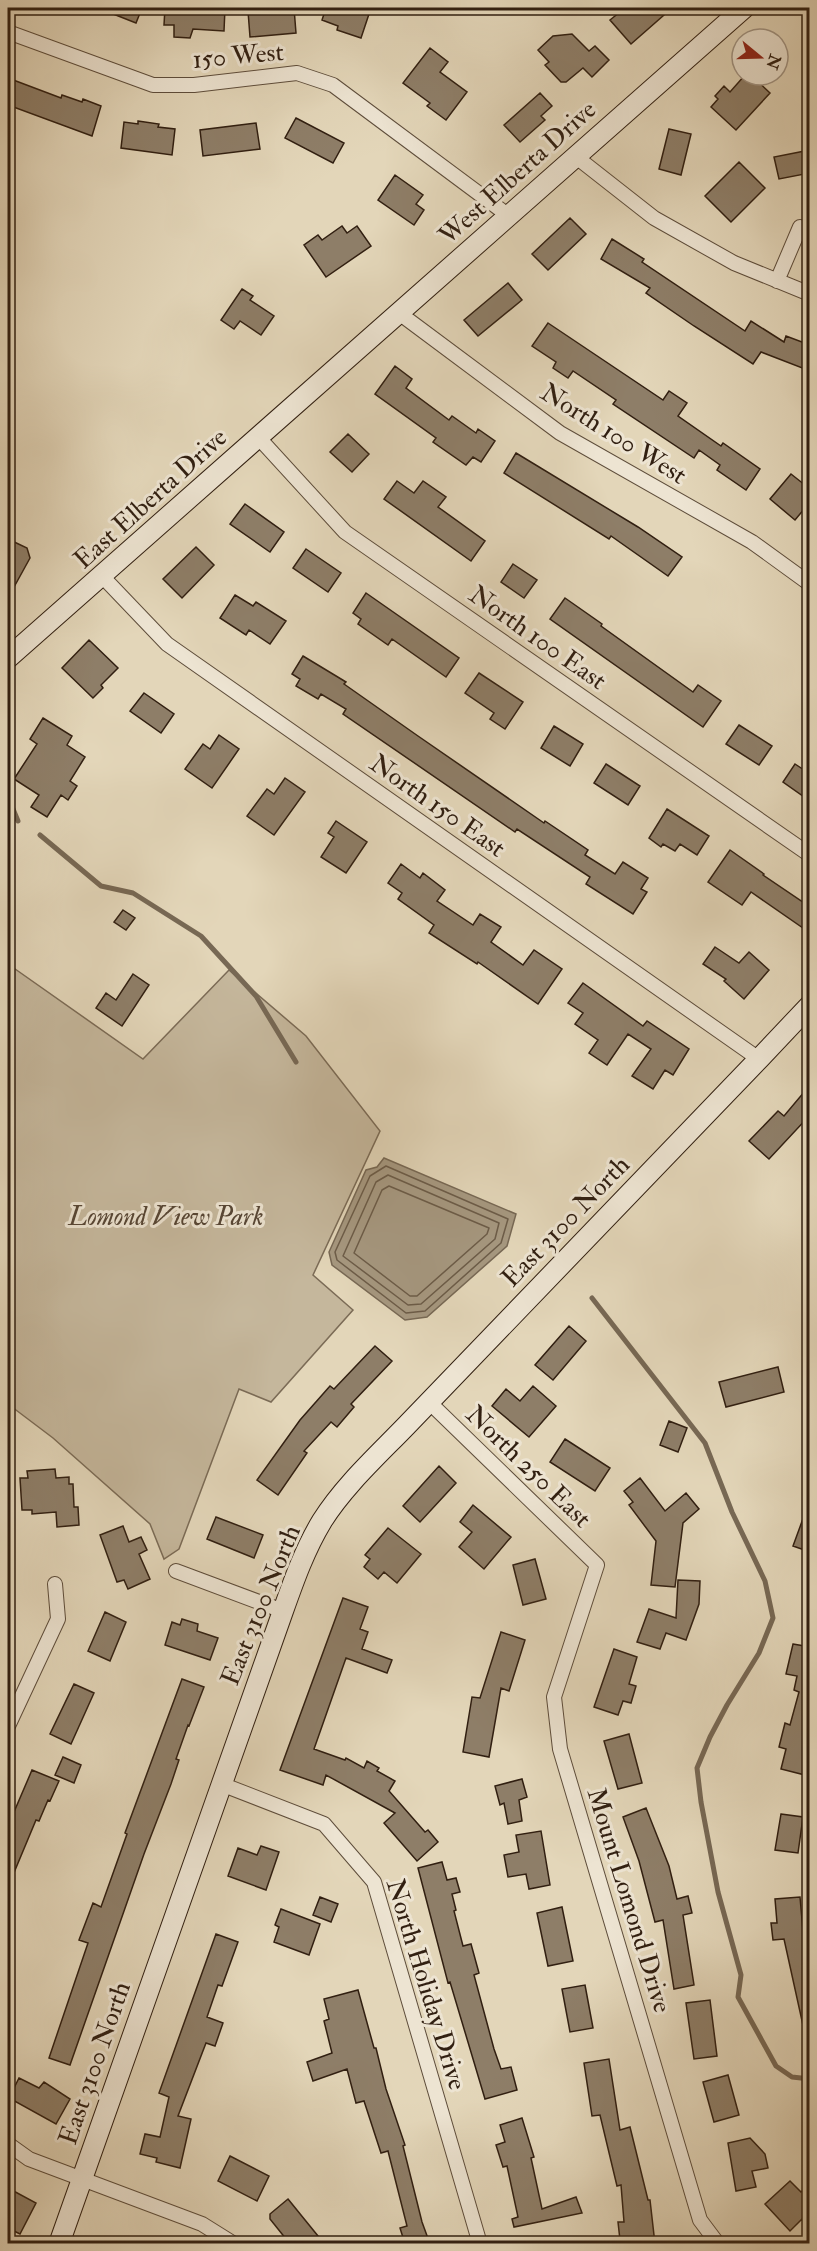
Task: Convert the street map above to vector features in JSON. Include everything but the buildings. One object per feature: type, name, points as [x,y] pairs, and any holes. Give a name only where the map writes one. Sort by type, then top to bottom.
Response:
[{"type":"street","name":"West Elberta Drive","points":[[326,376],[744,8]]},
{"type":"street","name":"150 West","points":[[8,32],[153,85],[194,85],[297,73],[333,86],[509,216]]},
{"type":"street","points":[[574,156],[654,218],[734,263],[810,294]]},
{"type":"street","points":[[777,281],[800,227]]},
{"type":"street","name":"North 100 West","points":[[399,313],[560,433],[752,542],[810,584]]},
{"type":"street","name":"East Elberta Drive","points":[[8,658],[326,376]]},
{"type":"street","name":"North 100 East","points":[[258,437],[345,532],[810,855]]},
{"type":"street","name":"North 150 East","points":[[102,576],[167,644],[759,1059]]},
{"type":"street","name":"East 3100 North","points":[[59,2244],[283,1611],[302,1560],[323,1520],[366,1468],[810,1005]]},
{"type":"street","name":"North 250 East","points":[[429,1402],[597,1565]]},
{"type":"street","name":"Mount Lomond Drive","points":[[597,1565],[554,1697],[560,1749],[700,2220],[718,2244]]},
{"type":"street","points":[[176,1571],[283,1611]]},
{"type":"street","points":[[8,1726],[58,1619],[55,1584]]},
{"type":"street","name":"North Holiday Drive","points":[[221,1784],[324,1824],[374,1882],[480,2244]]},
{"type":"street","points":[[8,2144],[29,2159],[202,2224],[234,2244]]},
{"type":"green space","name":"Lomond View Park","points":[[8,964],[143,1059],[229,970],[306,1036],[380,1131],[313,1275],[353,1310],[271,1402],[239,1389],[179,1549],[164,1559],[150,1524],[53,1438],[8,1404]]},
{"type":"water","points":[[384,1158],[516,1214],[507,1246],[427,1317],[405,1320],[332,1265],[329,1252],[366,1170],[377,1167]]},
{"type":"waterway","points":[[8,797],[18,821]]},
{"type":"waterway","points":[[40,835],[101,886],[133,893],[201,936],[256,996],[296,1062]]},
{"type":"waterway","points":[[592,1298],[705,1443],[732,1512],[765,1581],[773,1618],[759,1653],[727,1705],[697,1768],[718,1892],[741,1975],[738,1997],[776,2066],[792,2077],[810,2079]]}]
